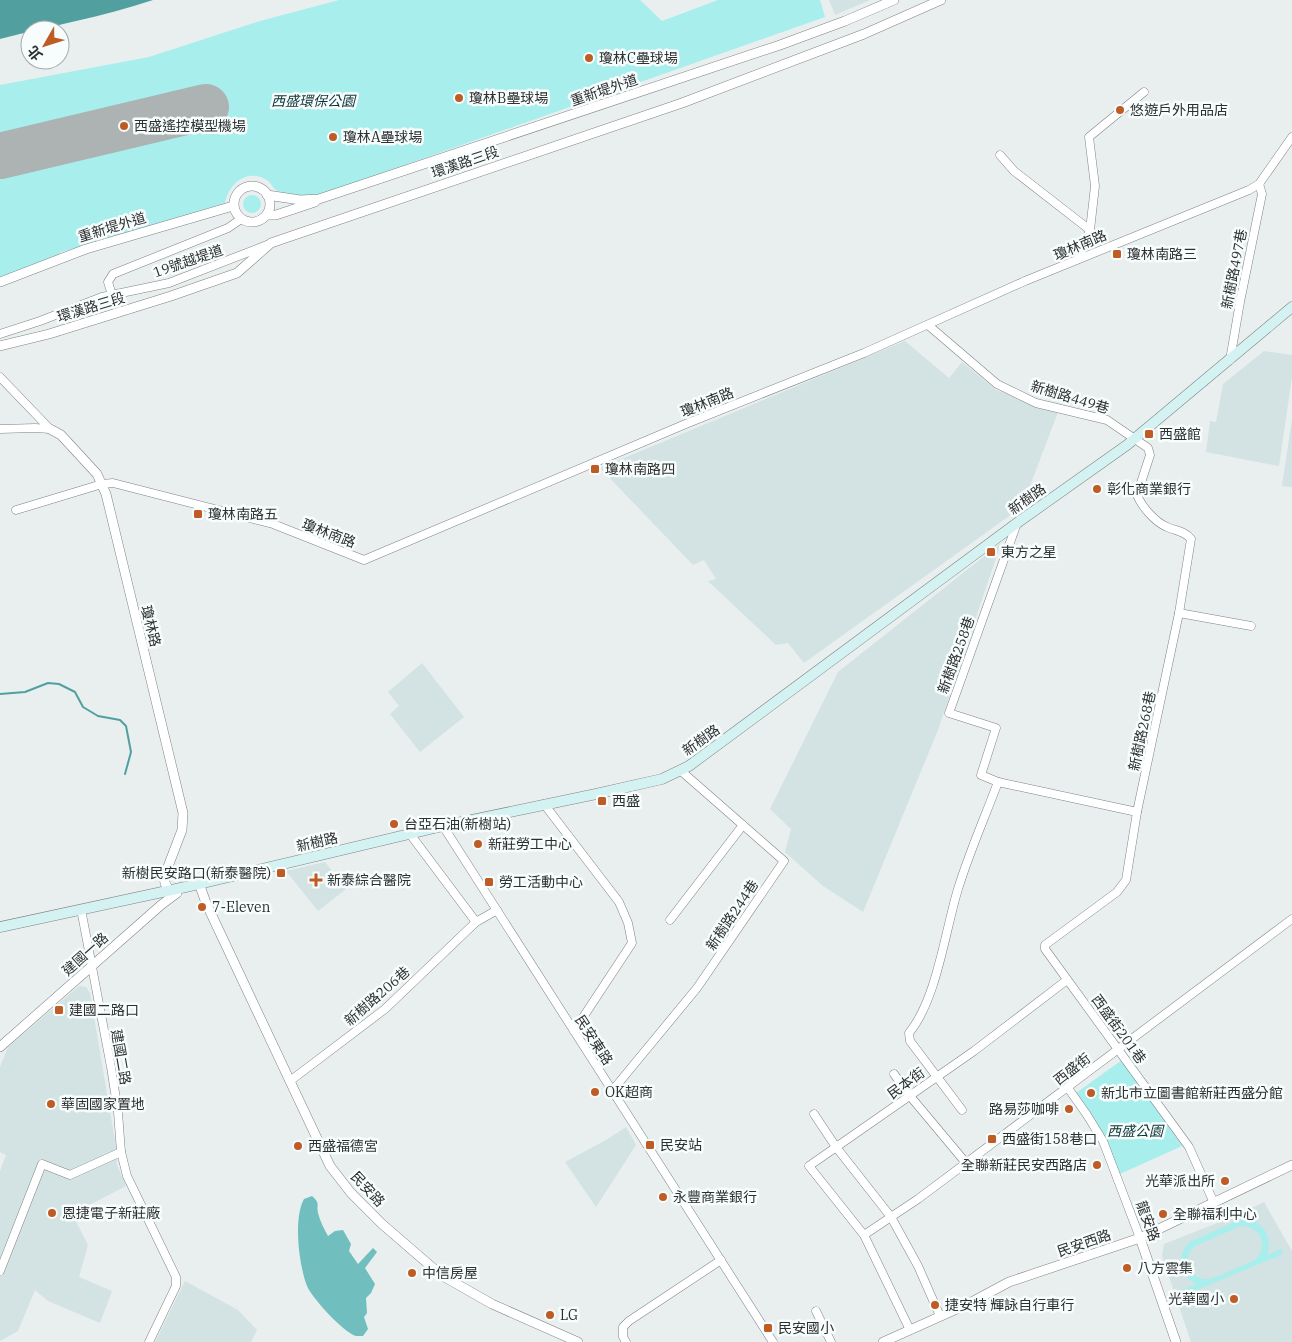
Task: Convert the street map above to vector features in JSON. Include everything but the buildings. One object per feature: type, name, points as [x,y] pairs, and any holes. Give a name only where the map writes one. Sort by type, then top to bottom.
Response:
[{"type":"main road","name":"新樹路","points":[[0,928],[81,909],[170,893],[195,884],[443,826],[662,779],[689,766],[723,742],[1017,523],[1135,438],[1292,308]]},
{"type":"street","name":"重新堤外道","points":[[241,219],[247,222],[254,222],[267,215],[276,215],[302,207],[319,199],[780,45],[845,21],[894,0]]},
{"type":"street","name":"環漢路三段","points":[[0,346],[57,332],[238,273],[271,243],[682,103],[864,34],[941,0]]},
{"type":"street","points":[[1078,259],[1090,230],[1095,186],[1089,137],[1144,92]]},
{"type":"street","name":"瓊林南路","points":[[102,484],[113,483],[273,524],[364,560],[566,474],[864,353],[1078,259],[1249,190],[1259,184],[1292,137]]},
{"type":"street","points":[[1000,155],[1014,171],[1090,230]]},
{"type":"street","name":"新樹路497巷","points":[[1230,360],[1262,194],[1259,184]]},
{"type":"street","name":"重新堤外道","points":[[0,282],[86,249],[234,206],[234,199],[237,193],[242,188],[249,186],[256,186],[262,189],[267,195],[290,199],[319,199]]},
{"type":"street","points":[[267,195],[270,201],[267,215]]},
{"type":"street","points":[[234,206],[236,213],[241,219]]},
{"type":"street","name":"19號越堤道","points":[[112,294],[108,282],[113,274],[228,228],[241,219]]},
{"type":"street","name":"19號越堤道","points":[[0,334],[112,294],[169,283],[271,243]]},
{"type":"street","name":"新樹路449巷","points":[[928,324],[997,384],[1036,404],[1107,420],[1135,438]]},
{"type":"street","points":[[0,377],[50,429]]},
{"type":"street","points":[[0,429],[50,429]]},
{"type":"street","name":"瓊林路","points":[[50,429],[61,435],[97,474],[102,484],[183,813],[182,830],[164,878],[170,893]]},
{"type":"street","name":"新樹路268巷","points":[[1045,949],[1045,945],[1117,892],[1126,880],[1137,812],[1179,613],[1191,540],[1187,534],[1164,526],[1140,502],[1137,495],[1150,455],[1148,448],[1135,438]]},
{"type":"street","points":[[16,510],[102,484]]},
{"type":"street","name":"新樹路258巷","points":[[998,782],[981,775],[996,728],[949,713],[1017,523]]},
{"type":"street","points":[[1179,613],[1251,626]]},
{"type":"street","name":"新樹路244巷","points":[[612,1091],[697,988],[784,861],[680,770]]},
{"type":"street","points":[[962,1110],[910,1041],[909,1033],[916,1025],[932,987],[958,888],[998,782],[1137,812]]},
{"type":"street","points":[[544,804],[620,902],[628,923],[632,943],[574,1031]]},
{"type":"street","points":[[670,920],[743,825]]},
{"type":"street","name":"民安東路","points":[[443,826],[773,1342]]},
{"type":"street","points":[[410,834],[476,922]]},
{"type":"street","name":"民安路","points":[[195,884],[206,903],[330,1166],[350,1193],[382,1224],[441,1275],[492,1304],[578,1342]]},
{"type":"street","name":"建國一路","points":[[0,1047],[93,966],[170,893]]},
{"type":"street","name":"建國二路","points":[[81,909],[93,966],[118,1112],[121,1152],[127,1176],[176,1277],[176,1286],[149,1342]]},
{"type":"street","name":"新樹路206巷","points":[[290,1081],[385,1009],[476,922],[497,910]]},
{"type":"street","name":"西盛街","points":[[864,1235],[1068,1088],[1118,1048],[1292,919]]},
{"type":"street","name":"西盛街201巷","points":[[1045,949],[1189,1147],[1214,1203]]},
{"type":"street","name":"民本街","points":[[864,1235],[809,1166],[974,1051],[1067,980]]},
{"type":"street","points":[[894,1074],[966,1163]]},
{"type":"street","name":"龍安路","points":[[1068,1088],[1088,1115],[1103,1141],[1140,1238],[1176,1342]]},
{"type":"street","points":[[814,1114],[836,1147],[891,1217],[918,1266],[940,1316]]},
{"type":"street","points":[[0,1271],[42,1164],[70,1175],[121,1152]]},
{"type":"street","name":"民安西路","points":[[884,1342],[1009,1282],[1140,1238],[1292,1164]]},
{"type":"street","points":[[864,1235],[910,1330]]},
{"type":"street","points":[[626,1342],[623,1337],[623,1326],[721,1260]]},
{"type":"street","points":[[816,1311],[831,1342]]},
{"type":"shaded area","points":[[0,0],[153,0],[70,22],[70,20],[20,20],[20,34],[0,39]]},
{"type":"shaded area","points":[[829,0],[870,0],[835,15]]},
{"type":"shaded area","points":[[905,341],[949,378],[962,362],[996,390],[1058,412],[1022,507],[804,663],[788,643],[776,645],[708,581],[716,579],[704,560],[693,565],[600,468]]},
{"type":"shaded area","points":[[1264,351],[1292,355],[1292,377],[1279,466],[1206,452],[1210,421],[1216,422],[1223,384]]},
{"type":"shaded area","points":[[1292,419],[1292,487],[1282,486]]},
{"type":"shaded area","points":[[1001,543],[938,730],[863,912],[823,886],[785,852],[791,829],[770,809],[838,672]]},
{"type":"shaded area","points":[[422,663],[464,717],[420,752],[390,714],[399,706],[388,692]]},
{"type":"shaded area","name":"新泰綜合醫院","points":[[325,862],[346,889],[318,911],[286,871]]},
{"type":"shaded area","points":[[79,986],[86,987],[90,993],[116,1147],[117,1165],[126,1186],[72,1214],[88,1245],[79,1277],[112,1291],[100,1323],[48,1301],[35,1290],[18,1331],[0,1341],[0,1171],[6,1155],[0,1152],[0,1067],[8,1047]]},
{"type":"shaded area","points":[[626,1127],[636,1145],[596,1207],[565,1162]]},
{"type":"shaded area","points":[[312,1196],[317,1203],[322,1225],[328,1236],[335,1231],[343,1230],[351,1244],[349,1251],[358,1264],[373,1248],[377,1252],[365,1268],[375,1284],[371,1293],[366,1298],[367,1313],[364,1317],[368,1329],[363,1336],[356,1336],[350,1333],[336,1322],[307,1286],[300,1255],[298,1230],[304,1199]]},
{"type":"shaded area","name":"光華國小","points":[[1264,1202],[1292,1251],[1292,1342],[1191,1342],[1162,1256],[1164,1244],[1230,1218]]},
{"type":"shaded area","points":[[185,1281],[238,1310],[257,1330],[251,1342],[155,1342]]},
{"type":"green space","name":"西盛環保公園","points":[[339,0],[640,0],[662,21],[718,0],[820,0],[825,17],[311,198],[279,191],[267,180],[258,176],[245,177],[234,184],[225,203],[61,252],[40,270],[0,280],[0,85],[149,57],[260,21]]},
{"type":"green space","points":[[248,195],[256,195],[261,200],[259,211],[248,213],[243,208],[243,200]]},
{"type":"green space","name":"西盛公園","points":[[1122,1060],[1182,1146],[1120,1174],[1103,1134],[1076,1093]]},
{"type":"green space","points":[[1239,1220],[1252,1220],[1262,1227],[1269,1242],[1267,1255],[1281,1249],[1283,1254],[1182,1296],[1180,1291],[1197,1284],[1186,1276],[1183,1270],[1181,1258],[1186,1247],[1190,1242]],"holes":[[[1241,1226],[1254,1229],[1261,1238],[1262,1249],[1255,1260],[1224,1274],[1207,1279],[1197,1277],[1192,1272],[1188,1258],[1190,1251],[1195,1246]]]},
{"type":"waterway","points":[[0,694],[25,692],[48,683],[59,684],[75,692],[83,707],[98,716],[120,720],[126,726],[131,752],[125,774]]},
{"type":"runway","points":[[0,156],[206,107]]},
{"type":"place","name":"瓊林C壘球場","points":[[589,58]]},
{"type":"place","name":"瓊林B壘球場","points":[[459,98]]},
{"type":"place","name":"悠遊戶外用品店","points":[[1120,110]]},
{"type":"place","name":"西盛遙控模型機場","points":[[124,126]]},
{"type":"place","name":"瓊林A壘球場","points":[[333,137]]},
{"type":"place","name":"瓊林南路三","points":[[1117,254]]},
{"type":"place","name":"西盛館","points":[[1149,434]]},
{"type":"place","name":"瓊林南路四","points":[[595,469]]},
{"type":"place","name":"彰化商業銀行","points":[[1097,489]]},
{"type":"place","name":"瓊林南路五","points":[[198,514]]},
{"type":"place","name":"東方之星","points":[[991,552]]},
{"type":"place","name":"西盛","points":[[602,801]]},
{"type":"place","name":"台亞石油(新樹站)","points":[[394,824]]},
{"type":"place","name":"新莊勞工中心","points":[[478,844]]},
{"type":"place","name":"新樹民安路口(新泰醫院)","points":[[281,873]]},
{"type":"place","name":"新泰綜合醫院","points":[[316,880]]},
{"type":"place","name":"勞工活動中心","points":[[489,882]]},
{"type":"place","name":"7-Eleven","points":[[202,907]]},
{"type":"place","name":"建國二路口","points":[[59,1010]]},
{"type":"place","name":"OK超商","points":[[595,1092]]},
{"type":"place","name":"新北市立圖書館新莊西盛分館","points":[[1091,1093]]},
{"type":"place","name":"華固國家置地","points":[[51,1104]]},
{"type":"place","name":"路易莎咖啡","points":[[1069,1109]]},
{"type":"place","name":"西盛街158巷口","points":[[992,1139]]},
{"type":"place","name":"民安站","points":[[650,1145]]},
{"type":"place","name":"西盛福德宮","points":[[298,1146]]},
{"type":"place","name":"全聯新莊民安西路店","points":[[1097,1165]]},
{"type":"place","name":"光華派出所","points":[[1225,1181]]},
{"type":"place","name":"永豐商業銀行","points":[[663,1197]]},
{"type":"place","name":"恩捷電子新莊廠","points":[[52,1213]]},
{"type":"place","name":"全聯福利中心","points":[[1163,1214]]},
{"type":"place","name":"八方雲集","points":[[1127,1268]]},
{"type":"place","name":"中信房屋","points":[[412,1273]]},
{"type":"place","name":"光華國小","points":[[1234,1299]]},
{"type":"place","name":"捷安特 輝詠自行車行","points":[[935,1305]]},
{"type":"place","name":"LG","points":[[550,1315]]},
{"type":"place","name":"民安國小","points":[[768,1328]]}]
